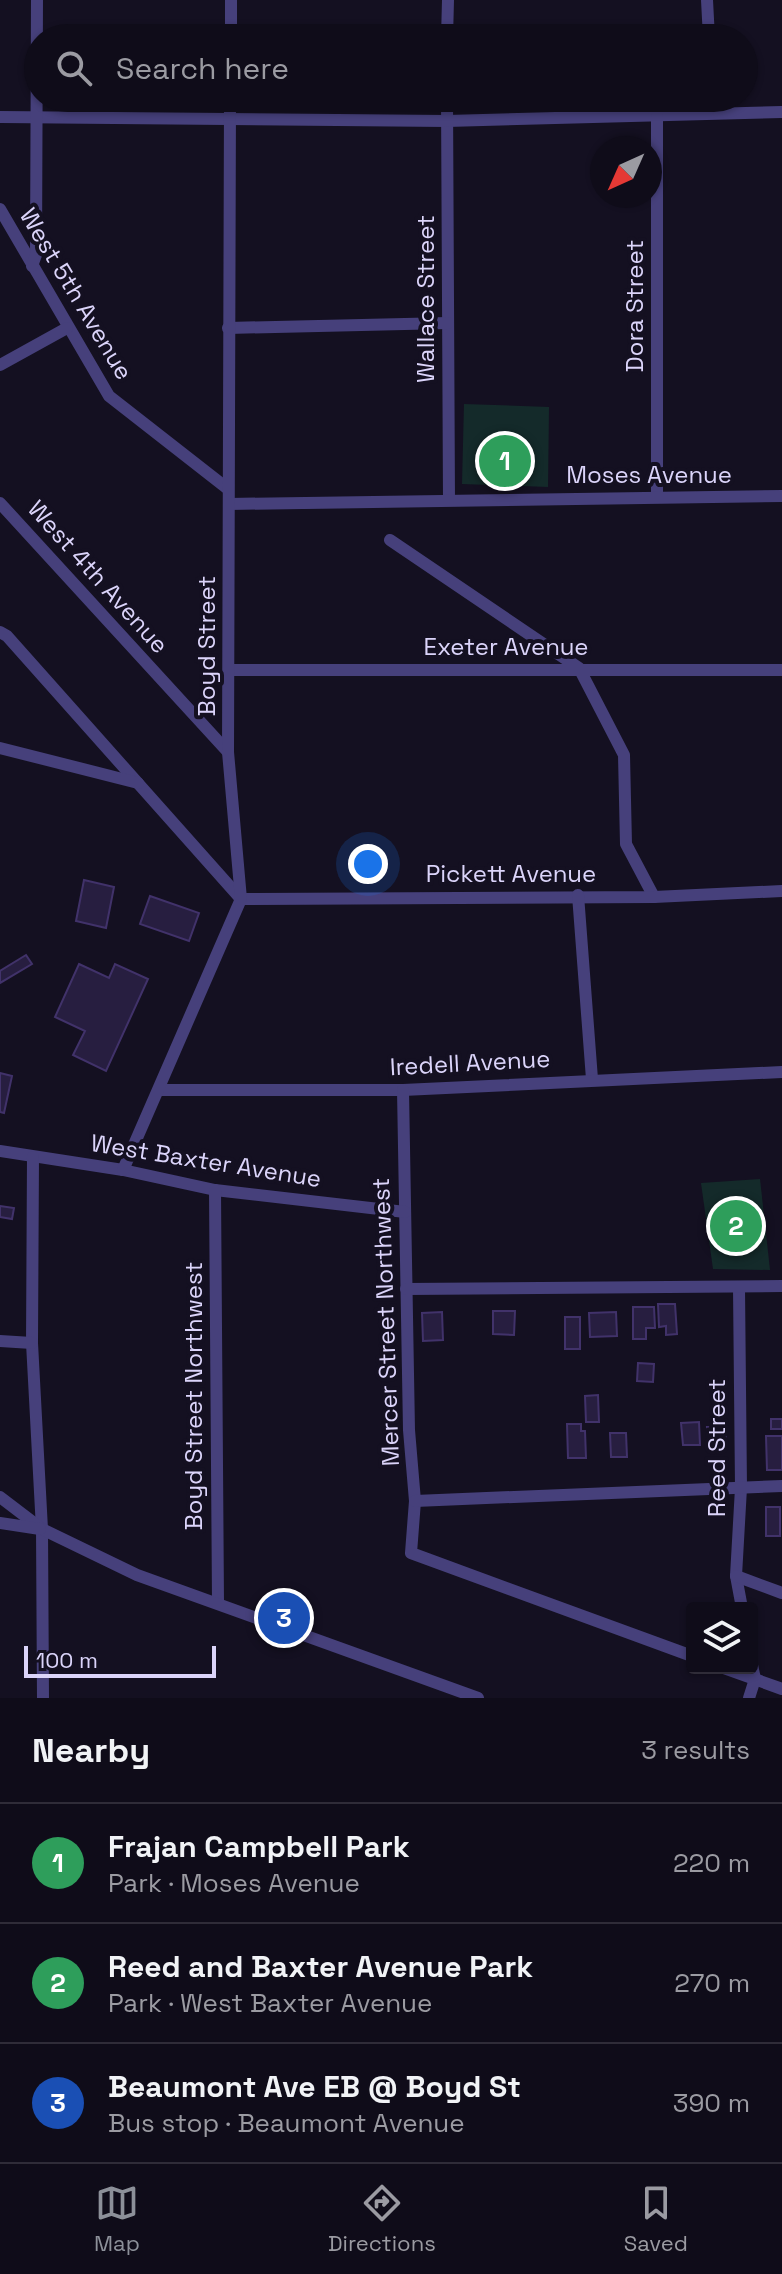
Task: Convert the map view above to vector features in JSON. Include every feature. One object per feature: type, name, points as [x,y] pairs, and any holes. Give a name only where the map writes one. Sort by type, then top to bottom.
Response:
[{"type":"street","points":[[37,0],[37,24]]},
{"type":"street","points":[[231,0],[231,24]]},
{"type":"street","points":[[447,24],[448,0]]},
{"type":"street","points":[[707,0],[708,24]]},
{"type":"street","points":[[758,110],[782,112]]},
{"type":"street","points":[[32,266],[36,255],[36,112]]},
{"type":"street","name":"Boyd Street","points":[[123,1170],[241,899],[228,752],[230,112]]},
{"type":"street","name":"Wallace Street","points":[[447,112],[449,500]]},
{"type":"street","points":[[0,117],[447,121],[657,117],[682,112]]},
{"type":"street","name":"Dora Street","points":[[657,117],[657,495]]},
{"type":"street","name":"West 5th Avenue","points":[[0,209],[109,396],[228,489]]},
{"type":"street","points":[[228,328],[448,323]]},
{"type":"street","points":[[0,365],[67,328]]},
{"type":"street","name":"Moses Avenue","points":[[229,504],[657,495],[782,496]]},
{"type":"street","name":"West 4th Avenue","points":[[0,503],[228,752]]},
{"type":"street","points":[[390,540],[579,668],[624,755],[626,844],[654,897]]},
{"type":"street","points":[[0,632],[241,899]]},
{"type":"street","name":"Exeter Avenue","points":[[229,670],[782,670]]},
{"type":"street","points":[[0,748],[138,783]]},
{"type":"street","name":"Pickett Avenue","points":[[241,899],[654,897],[782,891]]},
{"type":"street","points":[[578,895],[592,1079]]},
{"type":"street","name":"Iredell Avenue","points":[[159,1090],[403,1090],[782,1072]]},
{"type":"street","name":"Mercer Street Northwest","points":[[403,1090],[409,1430],[415,1501],[411,1553],[686,1654]]},
{"type":"street","name":"West Baxter Avenue","points":[[0,1151],[123,1170],[215,1190],[405,1212]]},
{"type":"street","points":[[33,1157],[32,1343],[42,1529],[43,1698]]},
{"type":"street","name":"Boyd Street Northwest","points":[[215,1190],[218,1602]]},
{"type":"street","points":[[406,1289],[782,1286]]},
{"type":"street","name":"Reed Street","points":[[739,1288],[741,1488],[736,1576],[741,1602]]},
{"type":"street","points":[[0,1341],[32,1343]]},
{"type":"street","points":[[415,1501],[782,1486]]},
{"type":"street","points":[[0,1497],[42,1529],[137,1575],[478,1698]]},
{"type":"street","points":[[0,1523],[42,1529]]},
{"type":"street","points":[[736,1576],[782,1593]]},
{"type":"street","points":[[741,1674],[782,1689]]},
{"type":"street","points":[[749,1698],[754,1674]]},
{"type":"green space","points":[[464,404],[549,407],[548,487],[462,484]]},
{"type":"green space","points":[[760,1179],[770,1270],[713,1269],[701,1183]]},
{"type":"building","points":[[84,880],[114,887],[106,928],[76,921]]},
{"type":"building","points":[[150,896],[199,913],[189,941],[140,924]]},
{"type":"building","points":[[26,955],[32,964],[0,983],[0,971]]},
{"type":"building","points":[[79,964],[109,978],[115,964],[148,979],[106,1071],[73,1055],[85,1031],[55,1017]]},
{"type":"building","points":[[0,1073],[12,1076],[4,1113],[0,1112]]},
{"type":"building","points":[[0,1206],[14,1208],[12,1219],[0,1217]]},
{"type":"building","points":[[658,1304],[675,1304],[677,1334],[666,1335],[666,1326],[659,1327]]},
{"type":"building","points":[[633,1307],[654,1307],[655,1328],[646,1328],[646,1339],[633,1339]]},
{"type":"building","points":[[493,1311],[515,1311],[514,1335],[493,1334]]},
{"type":"building","points":[[442,1312],[443,1340],[423,1341],[422,1313]]},
{"type":"building","points":[[616,1312],[617,1336],[590,1337],[589,1313]]},
{"type":"building","points":[[565,1317],[580,1317],[580,1349],[565,1349]]},
{"type":"building","points":[[638,1363],[654,1364],[653,1382],[637,1381]]},
{"type":"building","points":[[598,1395],[599,1422],[586,1422],[585,1396]]},
{"type":"building","points":[[771,1419],[782,1419],[782,1429],[771,1429]]},
{"type":"building","points":[[699,1422],[700,1445],[683,1445],[681,1423]]},
{"type":"building","points":[[567,1424],[581,1424],[581,1431],[585,1431],[586,1458],[568,1458]]},
{"type":"building","points":[[707,1427],[725,1428],[726,1443],[709,1445]]},
{"type":"building","points":[[610,1433],[626,1433],[627,1457],[611,1457]]},
{"type":"building","points":[[766,1436],[782,1436],[782,1470],[767,1470]]},
{"type":"building","points":[[766,1507],[780,1507],[780,1536],[766,1536]]},
{"type":"place","name":"Frajan Campbell Park","points":[[505,461]]},
{"type":"place","name":"Reed and Baxter Avenue Park","points":[[736,1226]]},
{"type":"place","name":"Beaumont Ave EB @ Boyd St","points":[[284,1618]]}]
